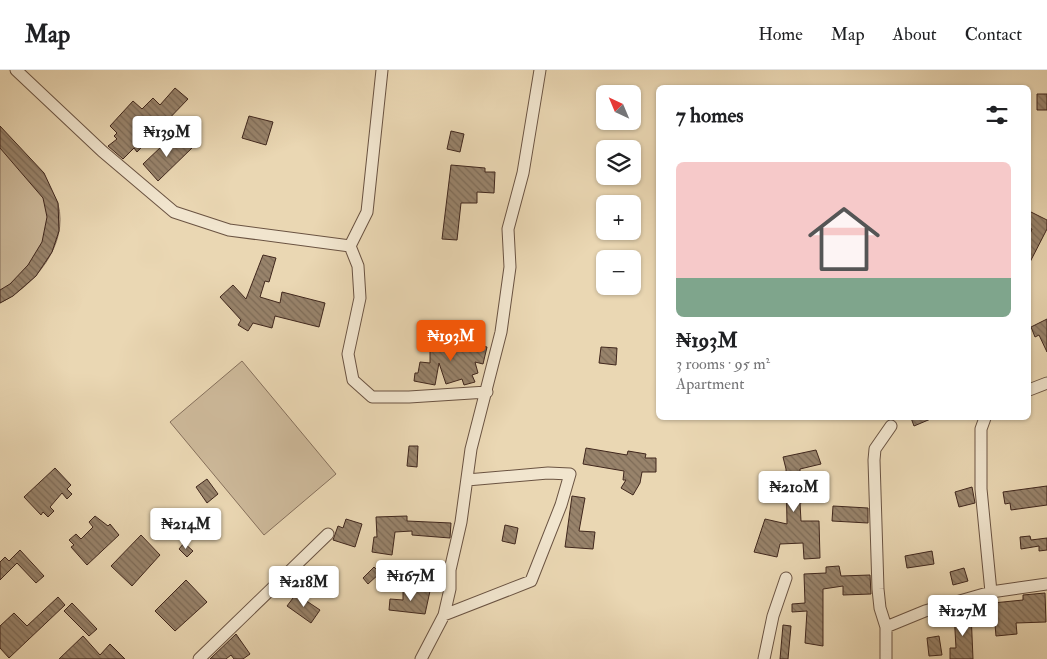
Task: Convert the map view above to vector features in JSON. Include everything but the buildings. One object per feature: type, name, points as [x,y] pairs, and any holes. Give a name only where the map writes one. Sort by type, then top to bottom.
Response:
[{"type":"street","points":[[16,70],[102,152],[174,212],[229,230],[350,246]]},
{"type":"street","points":[[382,70],[368,212],[350,246],[358,266],[360,298],[348,354],[353,380],[372,397],[409,397],[487,392]]},
{"type":"street","points":[[421,659],[444,615],[450,589],[450,570],[461,522],[471,449],[501,332],[510,267],[508,229],[523,173],[540,70]]},
{"type":"street","points":[[1031,389],[1047,383]]},
{"type":"street","points":[[984,420],[981,429],[981,489],[991,592]]},
{"type":"street","points":[[886,659],[886,627],[879,601],[874,520],[874,460],[875,449],[891,426]]},
{"type":"street","points":[[444,615],[531,581],[561,505],[570,474],[548,473],[467,480]]},
{"type":"street","points":[[199,659],[328,534]]},
{"type":"street","points":[[764,659],[773,616],[786,578]]},
{"type":"street","points":[[886,627],[925,611],[991,592],[1047,584]]},
{"type":"shaded area","points":[[0,126],[56,199],[60,219],[58,234],[46,263],[25,286],[13,296],[0,303]]},
{"type":"shaded area","points":[[242,361],[336,474],[264,535],[170,422]]}]
